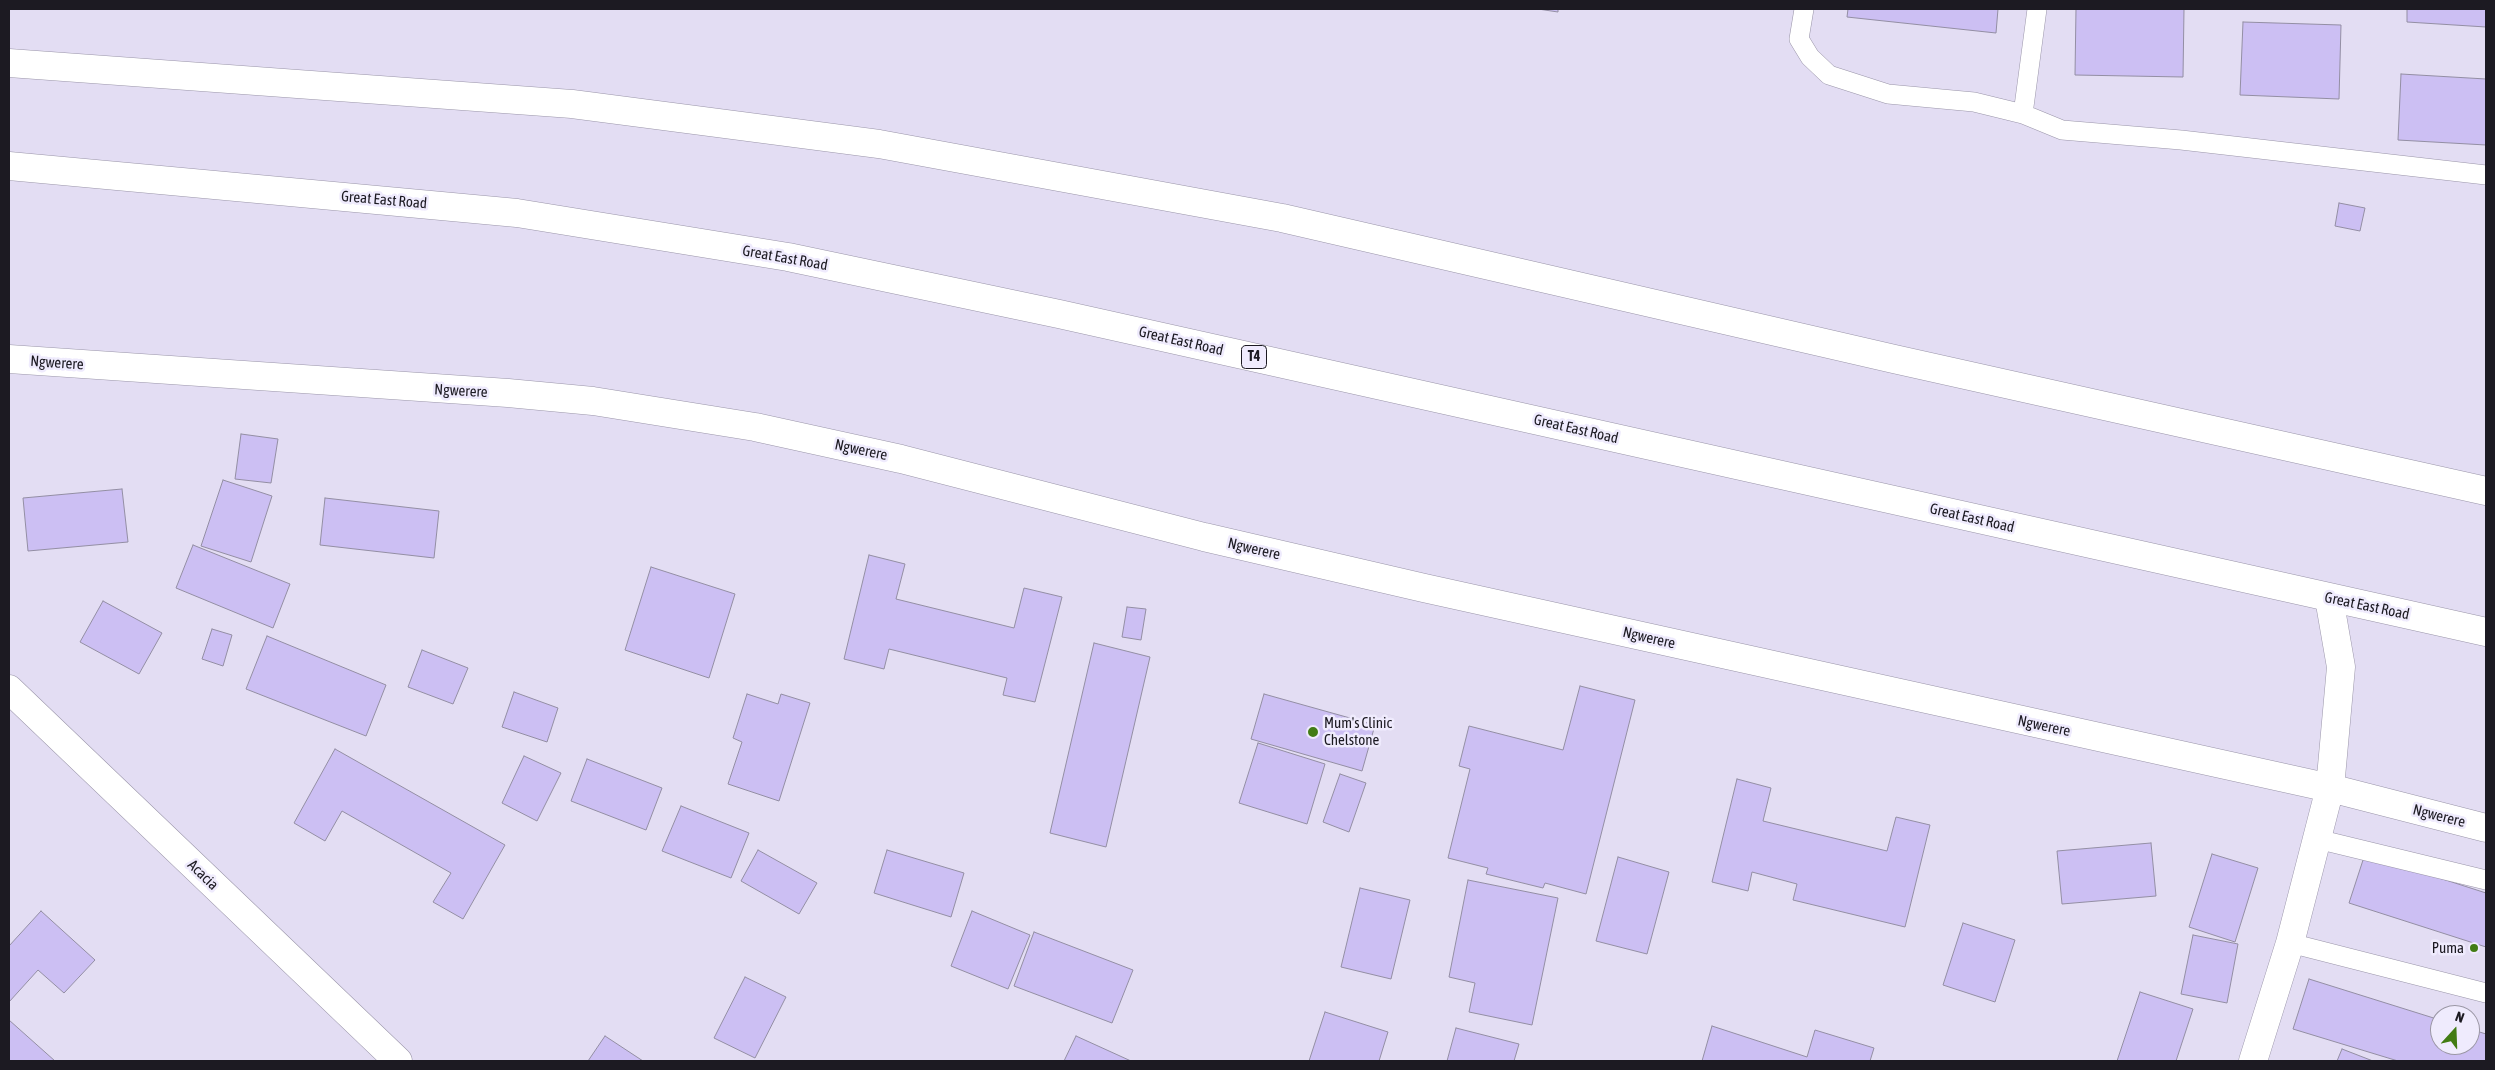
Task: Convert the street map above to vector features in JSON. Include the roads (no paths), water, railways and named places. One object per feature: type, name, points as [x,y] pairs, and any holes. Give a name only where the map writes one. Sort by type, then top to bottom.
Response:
[{"type":"main road","points":[[9,63],[572,104],[879,144],[1282,218],[1894,360],[2486,491]]},
{"type":"main road","name":"Great East Road","points":[[9,166],[517,213],[788,257],[1088,320],[2486,632]]},
{"type":"main road","name":"Ngwerere","points":[[9,359],[508,393],[593,401],[755,427],[901,459],[1204,537],[1424,588],[2330,788],[2486,828]]},
{"type":"main road","points":[[2254,1061],[2290,943],[2330,788],[2341,667],[2329,598]]},
{"type":"main road","name":"Acacia","points":[[9,689],[398,1061]]},
{"type":"lane","points":[[1804,9],[1799,39],[1810,57],[1829,75],[1888,94],[1974,102],[2023,114],[2062,130],[2181,140],[2486,175]]},
{"type":"lane","points":[[2023,114],[2037,9]]},
{"type":"lane","points":[[2317,839],[2486,880]]},
{"type":"lane","points":[[2290,943],[2486,993]]},
{"type":"place","name":"Mum's Clinic Chelstone","points":[[1313,732]]},
{"type":"place","name":"Puma","points":[[2474,948]]}]
